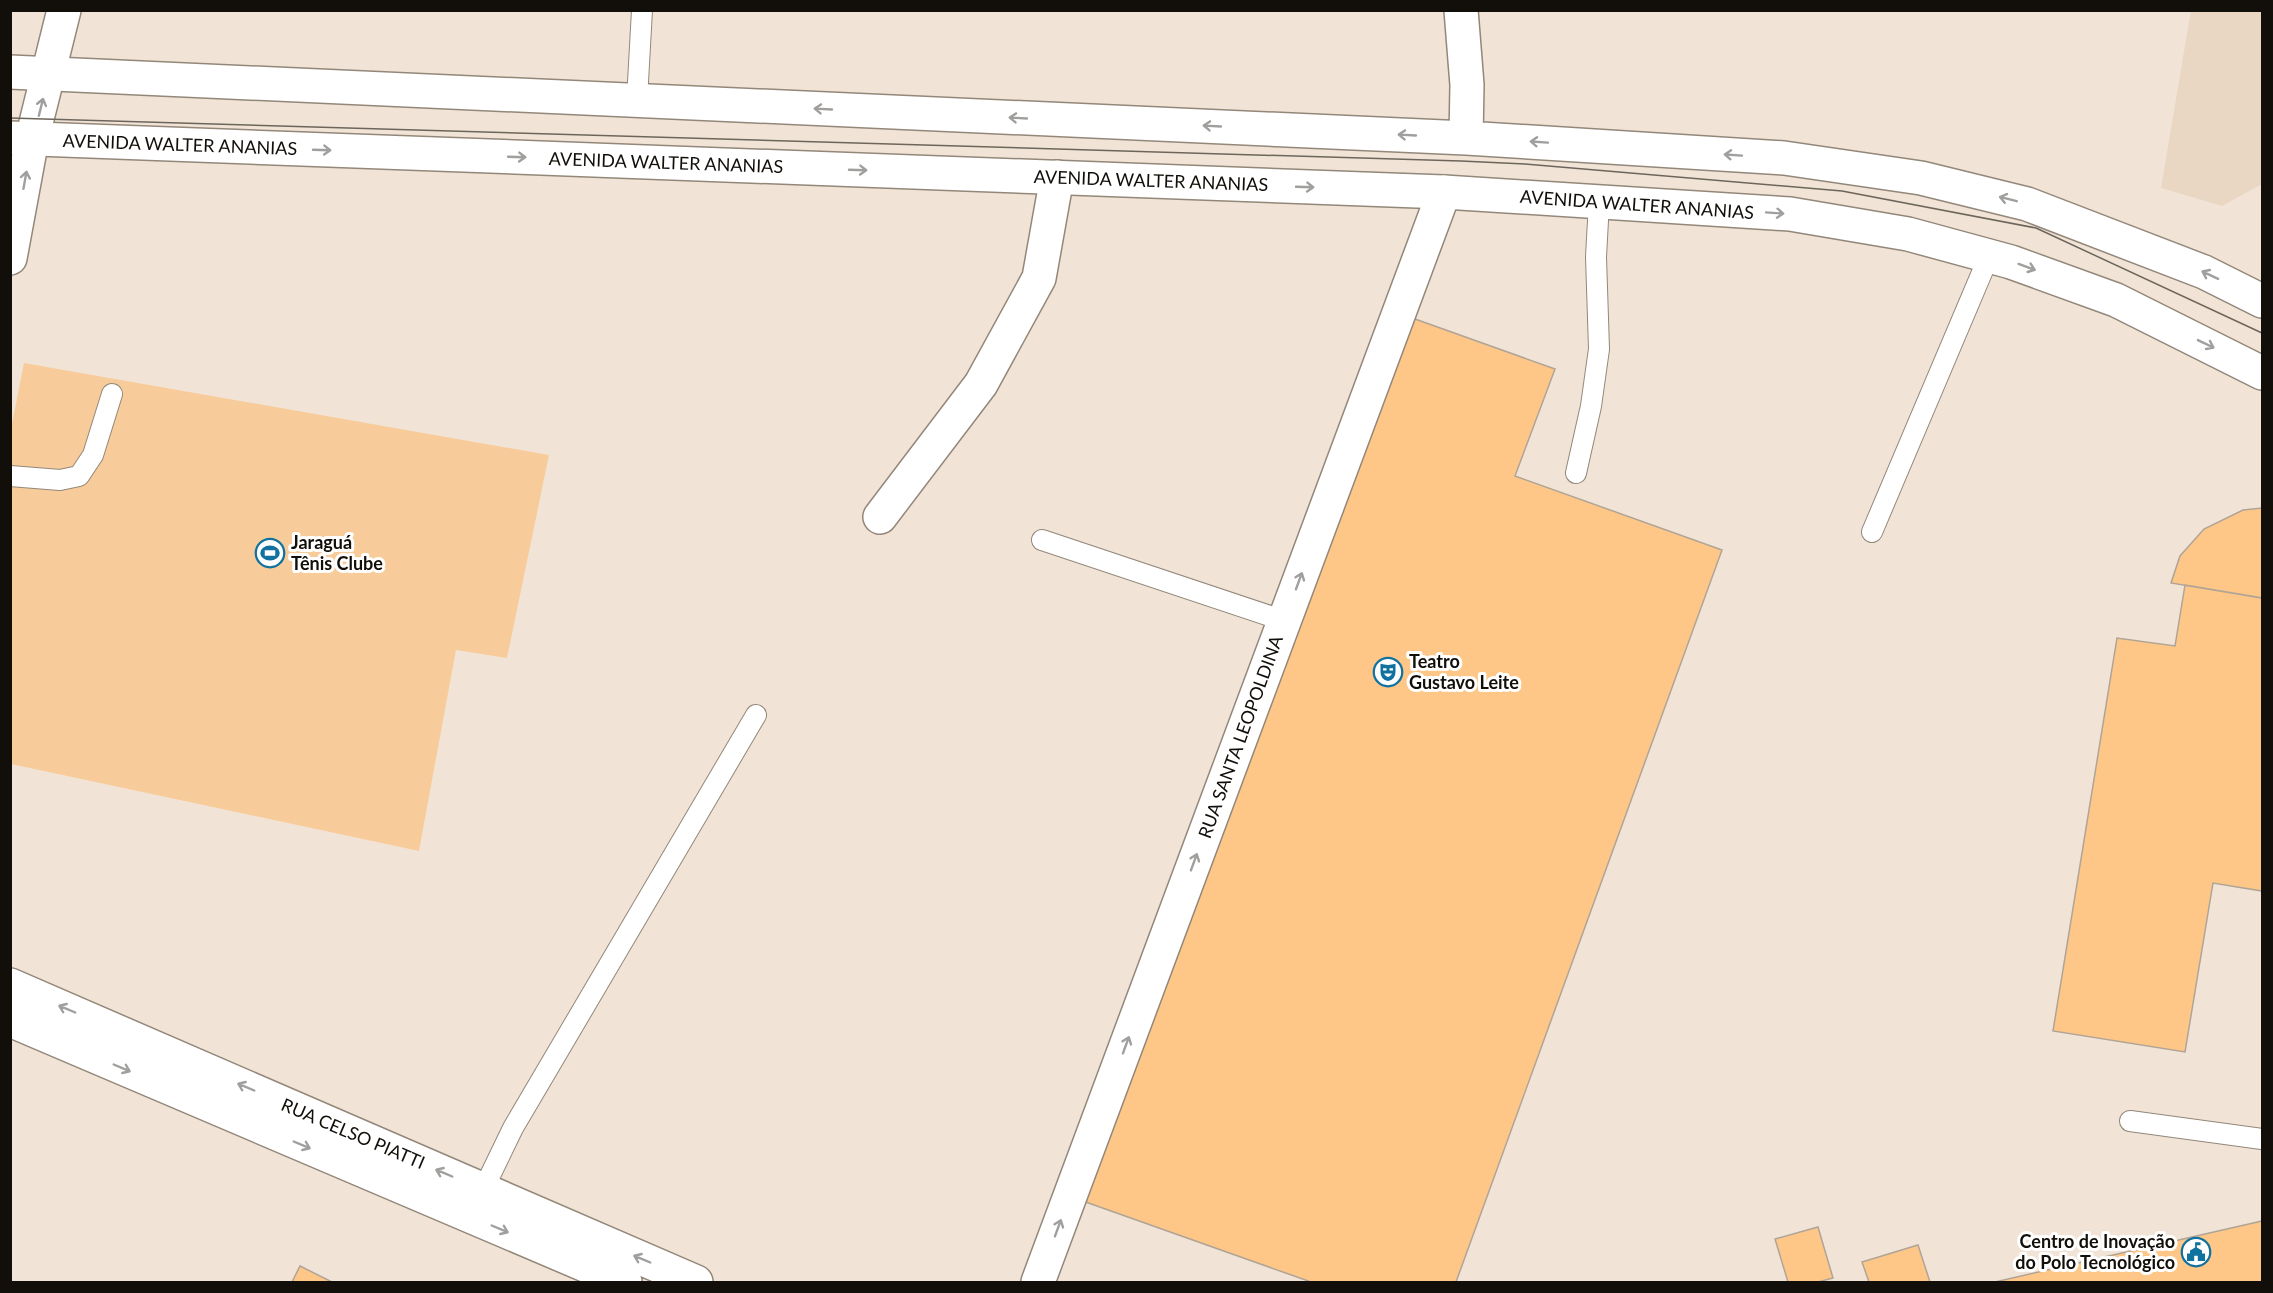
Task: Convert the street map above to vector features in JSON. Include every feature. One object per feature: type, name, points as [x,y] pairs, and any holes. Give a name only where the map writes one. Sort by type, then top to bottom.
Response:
[{"type":"street","points":[[10,258],[21,139],[49,74],[64,10]]},
{"type":"street","points":[[1461,10],[1467,85],[1466,138]]},
{"type":"street","points":[[10,72],[1466,138],[1784,158],[1921,178],[2027,204],[2090,226],[2204,272],[2262,301]]},
{"type":"street","name":"AVENIDA WALTER ANANIAS","points":[[21,139],[1444,192],[1790,214],[1908,234],[1989,256],[2116,300],[2262,373]]},
{"type":"street","points":[[880,517],[981,384],[1039,278],[1057,177]]},
{"type":"street","name":"RUA SANTA LEOPOLDINA","points":[[1038,1282],[1444,192]]},
{"type":"street","name":"RUA CELSO PIATTI","points":[[10,985],[696,1282]]},
{"type":"street","name":"RUA CELSO PIATTI","points":[[10,1020],[625,1282]]},
{"type":"lane","points":[[637,100],[642,10]]},
{"type":"lane","points":[[1576,473],[1591,406],[1599,349],[1596,257],[1599,202]]},
{"type":"lane","points":[[1872,532],[1989,256]]},
{"type":"lane","points":[[10,476],[60,480],[79,477],[93,455],[112,394]]},
{"type":"lane","points":[[1041,540],[1285,621]]},
{"type":"lane","points":[[483,1190],[513,1128],[756,715]]},
{"type":"lane","points":[[2130,1121],[2262,1139]]},
{"type":"shaded area","points":[[2191,10],[2262,11],[2262,184],[2222,206],[2161,188]]},
{"type":"shaded area","name":"Jaraguá Tênis Clube","points":[[24,363],[549,455],[507,658],[456,650],[419,851],[11,764],[10,434]]},
{"type":"building","points":[[1401,314],[1555,369],[1515,476],[1722,550],[1456,1282],[1311,1282],[1080,1200]]},
{"type":"building","points":[[2262,508],[2262,598],[2171,583],[2180,556],[2204,529],[2243,510]]},
{"type":"building","points":[[2185,585],[2262,598],[2262,891],[2213,883],[2185,1052],[2053,1031],[2117,638],[2175,646]]},
{"type":"building","name":"Centro de Inovação do Polo Tecnológico","points":[[2262,1221],[2262,1282],[1995,1282]]},
{"type":"building","points":[[1818,1227],[1833,1278],[1818,1282],[1788,1282],[1775,1239]]},
{"type":"building","points":[[1918,1245],[1930,1282],[1869,1282],[1862,1262]]},
{"type":"building","points":[[300,1266],[332,1282],[292,1282]]},
{"type":"tram line","points":[[10,118],[1461,161],[1525,164],[1842,191],[2036,228],[2262,333]]},
{"type":"place","name":"Jaraguá Tênis Clube","points":[[270,553]]},
{"type":"place","name":"Teatro Gustavo Leite","points":[[1388,672]]},
{"type":"place","name":"Centro de Inovação do Polo Tecnológico","points":[[2196,1252]]}]
